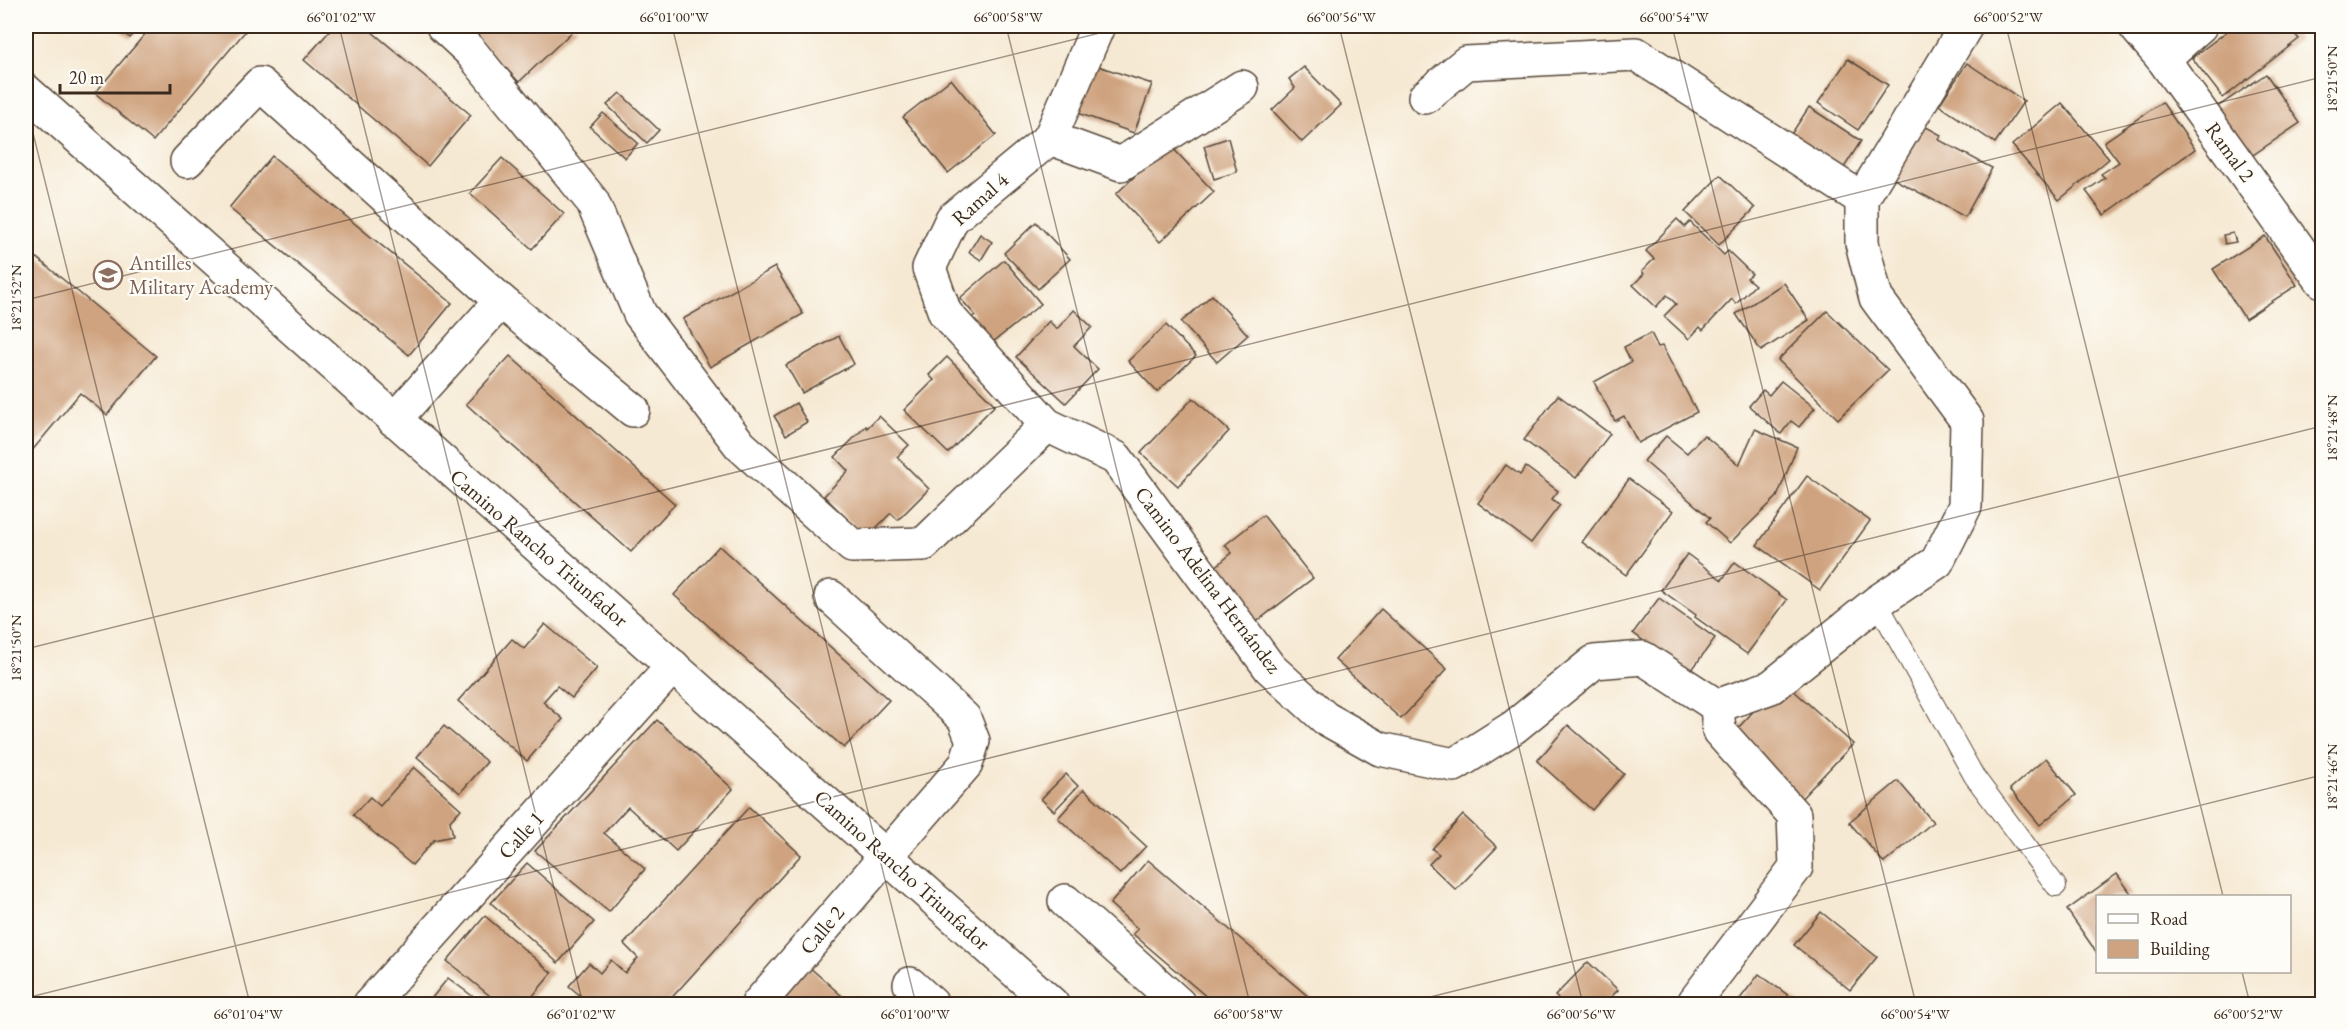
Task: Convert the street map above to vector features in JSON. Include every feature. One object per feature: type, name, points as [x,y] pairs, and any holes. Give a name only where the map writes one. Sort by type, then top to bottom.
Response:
[{"type":"street","points":[[443,26],[470,51],[592,201],[640,314],[740,446],[852,546],[924,543],[1047,425]]},
{"type":"street","name":"Ramal 4","points":[[1047,425],[945,313],[929,268],[952,219],[1050,138],[1098,26]]},
{"type":"street","points":[[1695,1001],[1796,867],[1794,815],[1719,731],[1717,706],[1771,687],[1877,602],[1937,562],[1965,506],[1967,421],[1876,298],[1862,243],[1862,199],[1966,26]]},
{"type":"street","name":"Ramal 2","points":[[2135,26],[2163,59],[2322,281]]},
{"type":"street","points":[[2163,59],[2200,26]]},
{"type":"street","points":[[1425,97],[1466,63],[1636,54],[1862,199]]},
{"type":"street","points":[[188,161],[260,84],[501,301],[633,410]]},
{"type":"street","points":[[1050,138],[1121,164],[1242,87]]},
{"type":"street","name":"Camino Rancho Triunfador","points":[[26,91],[1052,1005]]},
{"type":"street","points":[[394,420],[501,301]]},
{"type":"street","name":"Camino Adelina Hernández","points":[[1047,425],[1116,458],[1270,668],[1325,718],[1380,749],[1454,765],[1514,727],[1593,662],[1643,658],[1717,706]]},
{"type":"street","name":"Calle 2","points":[[758,1005],[885,855],[966,764],[974,741],[964,718],[831,597]]},
{"type":"street","name":"Calle 1","points":[[370,1005],[673,666]]},
{"type":"street","points":[[1065,901],[1179,1005]]},
{"type":"lane","points":[[1877,602],[1974,776],[2056,886]]},
{"type":"building","points":[[114,26],[140,26],[130,38]]},
{"type":"building","points":[[152,26],[245,26],[248,28],[153,141],[95,93]]},
{"type":"building","points":[[334,26],[365,26],[471,115],[428,166],[304,60]]},
{"type":"building","points":[[578,26],[519,82],[466,27]]},
{"type":"building","points":[[2234,26],[2288,26],[2299,39],[2223,98],[2192,58]]},
{"type":"building","points":[[1848,59],[1888,85],[1858,130],[1818,103]]},
{"type":"building","points":[[1967,63],[2024,101],[1995,143],[1939,105]]},
{"type":"building","points":[[1092,64],[1152,84],[1134,133],[1075,112]]},
{"type":"building","points":[[1304,67],[1341,105],[1302,142],[1272,110],[1295,88],[1289,79]]},
{"type":"building","points":[[2266,74],[2300,123],[2247,159],[2213,110]]},
{"type":"building","points":[[951,79],[996,135],[948,173],[903,117]]},
{"type":"building","points":[[620,93],[659,130],[647,143],[607,105]]},
{"type":"building","points":[[2162,102],[2195,149],[2104,215],[2086,191],[2105,178],[2101,174],[2119,162],[2104,142]]},
{"type":"building","points":[[2062,103],[2109,159],[2059,200],[2012,145]]},
{"type":"building","points":[[1809,107],[1861,141],[1840,174],[1788,139]]},
{"type":"building","points":[[603,113],[638,143],[625,158],[590,127]]},
{"type":"building","points":[[1919,123],[1941,135],[1939,140],[1992,168],[1965,217],[1890,177]]},
{"type":"building","points":[[1228,138],[1237,172],[1214,179],[1204,146]]},
{"type":"building","points":[[1169,144],[1214,192],[1160,242],[1116,194]]},
{"type":"building","points":[[272,156],[452,303],[409,355],[229,208]]},
{"type":"building","points":[[502,158],[564,214],[532,249],[470,193]]},
{"type":"building","points":[[1720,175],[1755,208],[1719,245],[1685,212]]},
{"type":"building","points":[[1677,219],[1685,227],[1690,222],[1724,255],[1728,251],[1752,274],[1747,278],[1755,285],[1736,304],[1732,299],[1703,330],[1700,327],[1689,339],[1664,316],[1676,304],[1667,295],[1656,307],[1633,285],[1654,259],[1646,251]]},
{"type":"building","points":[[1036,222],[1070,259],[1038,289],[1004,253]]},
{"type":"building","points":[[2233,233],[2236,242],[2225,244],[2223,235]]},
{"type":"building","points":[[980,234],[992,242],[981,260],[969,252]]},
{"type":"building","points":[[2265,236],[2297,285],[2245,319],[2213,269]]},
{"type":"building","points":[[26,249],[156,356],[107,415],[80,393],[26,458]]},
{"type":"building","points":[[1004,260],[1041,304],[988,346],[967,322],[975,315],[960,298]]},
{"type":"building","points":[[775,267],[803,314],[710,367],[683,319]]},
{"type":"building","points":[[1784,283],[1809,320],[1761,351],[1736,314]]},
{"type":"building","points":[[1212,295],[1248,335],[1217,362],[1181,322]]},
{"type":"building","points":[[1074,310],[1092,327],[1074,346],[1098,369],[1066,403],[1016,357],[1049,321],[1057,329]]},
{"type":"building","points":[[1827,311],[1888,370],[1838,419],[1778,360]]},
{"type":"building","points":[[1166,325],[1196,356],[1157,392],[1128,361]]},
{"type":"building","points":[[1651,333],[1658,347],[1662,346],[1697,412],[1638,443],[1624,416],[1615,421],[1594,382],[1631,362],[1624,347]]},
{"type":"building","points":[[839,336],[854,364],[802,393],[786,365]]},
{"type":"building","points":[[510,356],[675,504],[631,552],[466,404]]},
{"type":"building","points":[[947,357],[995,405],[948,453],[904,410],[934,380],[929,375]]},
{"type":"building","points":[[1781,381],[1815,408],[1799,427],[1791,421],[1781,434],[1749,406],[1763,390],[1769,395]]},
{"type":"building","points":[[1558,395],[1610,434],[1576,478],[1524,440]]},
{"type":"building","points":[[1193,398],[1229,431],[1178,486],[1141,453]]},
{"type":"building","points":[[796,403],[807,422],[786,435],[774,416]]},
{"type":"building","points":[[879,416],[909,445],[897,457],[929,489],[898,520],[891,513],[866,538],[824,496],[848,471],[835,457]]},
{"type":"building","points":[[1755,429],[1797,447],[1777,497],[1730,543],[1706,522],[1710,518],[1644,461],[1666,436],[1687,453],[1704,435],[1739,465]]},
{"type":"building","points":[[1506,465],[1520,475],[1526,467],[1558,491],[1552,499],[1560,505],[1531,543],[1478,503]]},
{"type":"building","points":[[1807,476],[1870,521],[1820,590],[1757,545]]},
{"type":"building","points":[[1629,479],[1673,511],[1626,575],[1582,542]]},
{"type":"building","points":[[1263,515],[1313,578],[1251,626],[1209,572],[1232,553],[1225,545]]},
{"type":"building","points":[[719,546],[889,700],[844,748],[674,595]]},
{"type":"building","points":[[1687,554],[1722,580],[1735,562],[1787,600],[1747,654],[1661,590]]},
{"type":"building","points":[[1659,598],[1715,638],[1689,674],[1633,633]]},
{"type":"building","points":[[1381,609],[1447,669],[1401,719],[1335,660]]},
{"type":"building","points":[[545,624],[597,668],[572,698],[557,686],[543,702],[563,719],[527,761],[458,701],[512,639],[524,649]]},
{"type":"building","points":[[1782,680],[1853,744],[1798,802],[1728,739]]},
{"type":"building","points":[[657,720],[733,789],[676,851],[628,807],[604,833],[645,869],[609,912],[535,851]]},
{"type":"building","points":[[1568,725],[1624,774],[1592,810],[1537,761]]},
{"type":"building","points":[[444,726],[487,762],[460,793],[417,757]]},
{"type":"building","points":[[2046,758],[2076,795],[2040,825],[2010,789]]},
{"type":"building","points":[[414,767],[461,809],[450,821],[453,836],[434,840],[412,865],[353,815],[370,797],[380,806]]},
{"type":"building","points":[[1066,774],[1078,786],[1054,811],[1041,799]]},
{"type":"building","points":[[1898,781],[1933,822],[1884,863],[1849,822]]},
{"type":"building","points":[[1084,789],[1146,846],[1120,874],[1058,818]]},
{"type":"building","points":[[749,807],[801,855],[666,1004],[590,1004],[569,986],[589,963],[600,973],[611,960],[625,973],[638,958],[624,944]]},
{"type":"building","points":[[1463,815],[1497,847],[1456,890],[1429,864],[1439,854],[1432,849]]},
{"type":"building","points":[[1148,860],[1317,1004],[1215,1004],[1133,934],[1138,929],[1110,904]]},
{"type":"building","points":[[527,863],[594,922],[558,963],[491,903]]},
{"type":"building","points":[[2117,874],[2132,895],[2096,895],[2096,952],[2067,910]]},
{"type":"building","points":[[1821,912],[1877,957],[1850,990],[1794,945]]},
{"type":"building","points":[[485,916],[552,973],[526,1004],[500,1004],[447,961]]},
{"type":"building","points":[[1588,962],[1618,990],[1604,1004],[1565,1004],[1555,996]]},
{"type":"building","points":[[807,965],[851,1004],[772,1004]]},
{"type":"building","points":[[1759,974],[1800,1004],[1736,1004]]},
{"type":"building","points":[[448,978],[483,1004],[427,1004]]},
{"type":"building","points":[[575,997],[584,1004],[568,1004]]},
{"type":"place","name":"Antilles Military Academy","points":[[108,275]]}]
